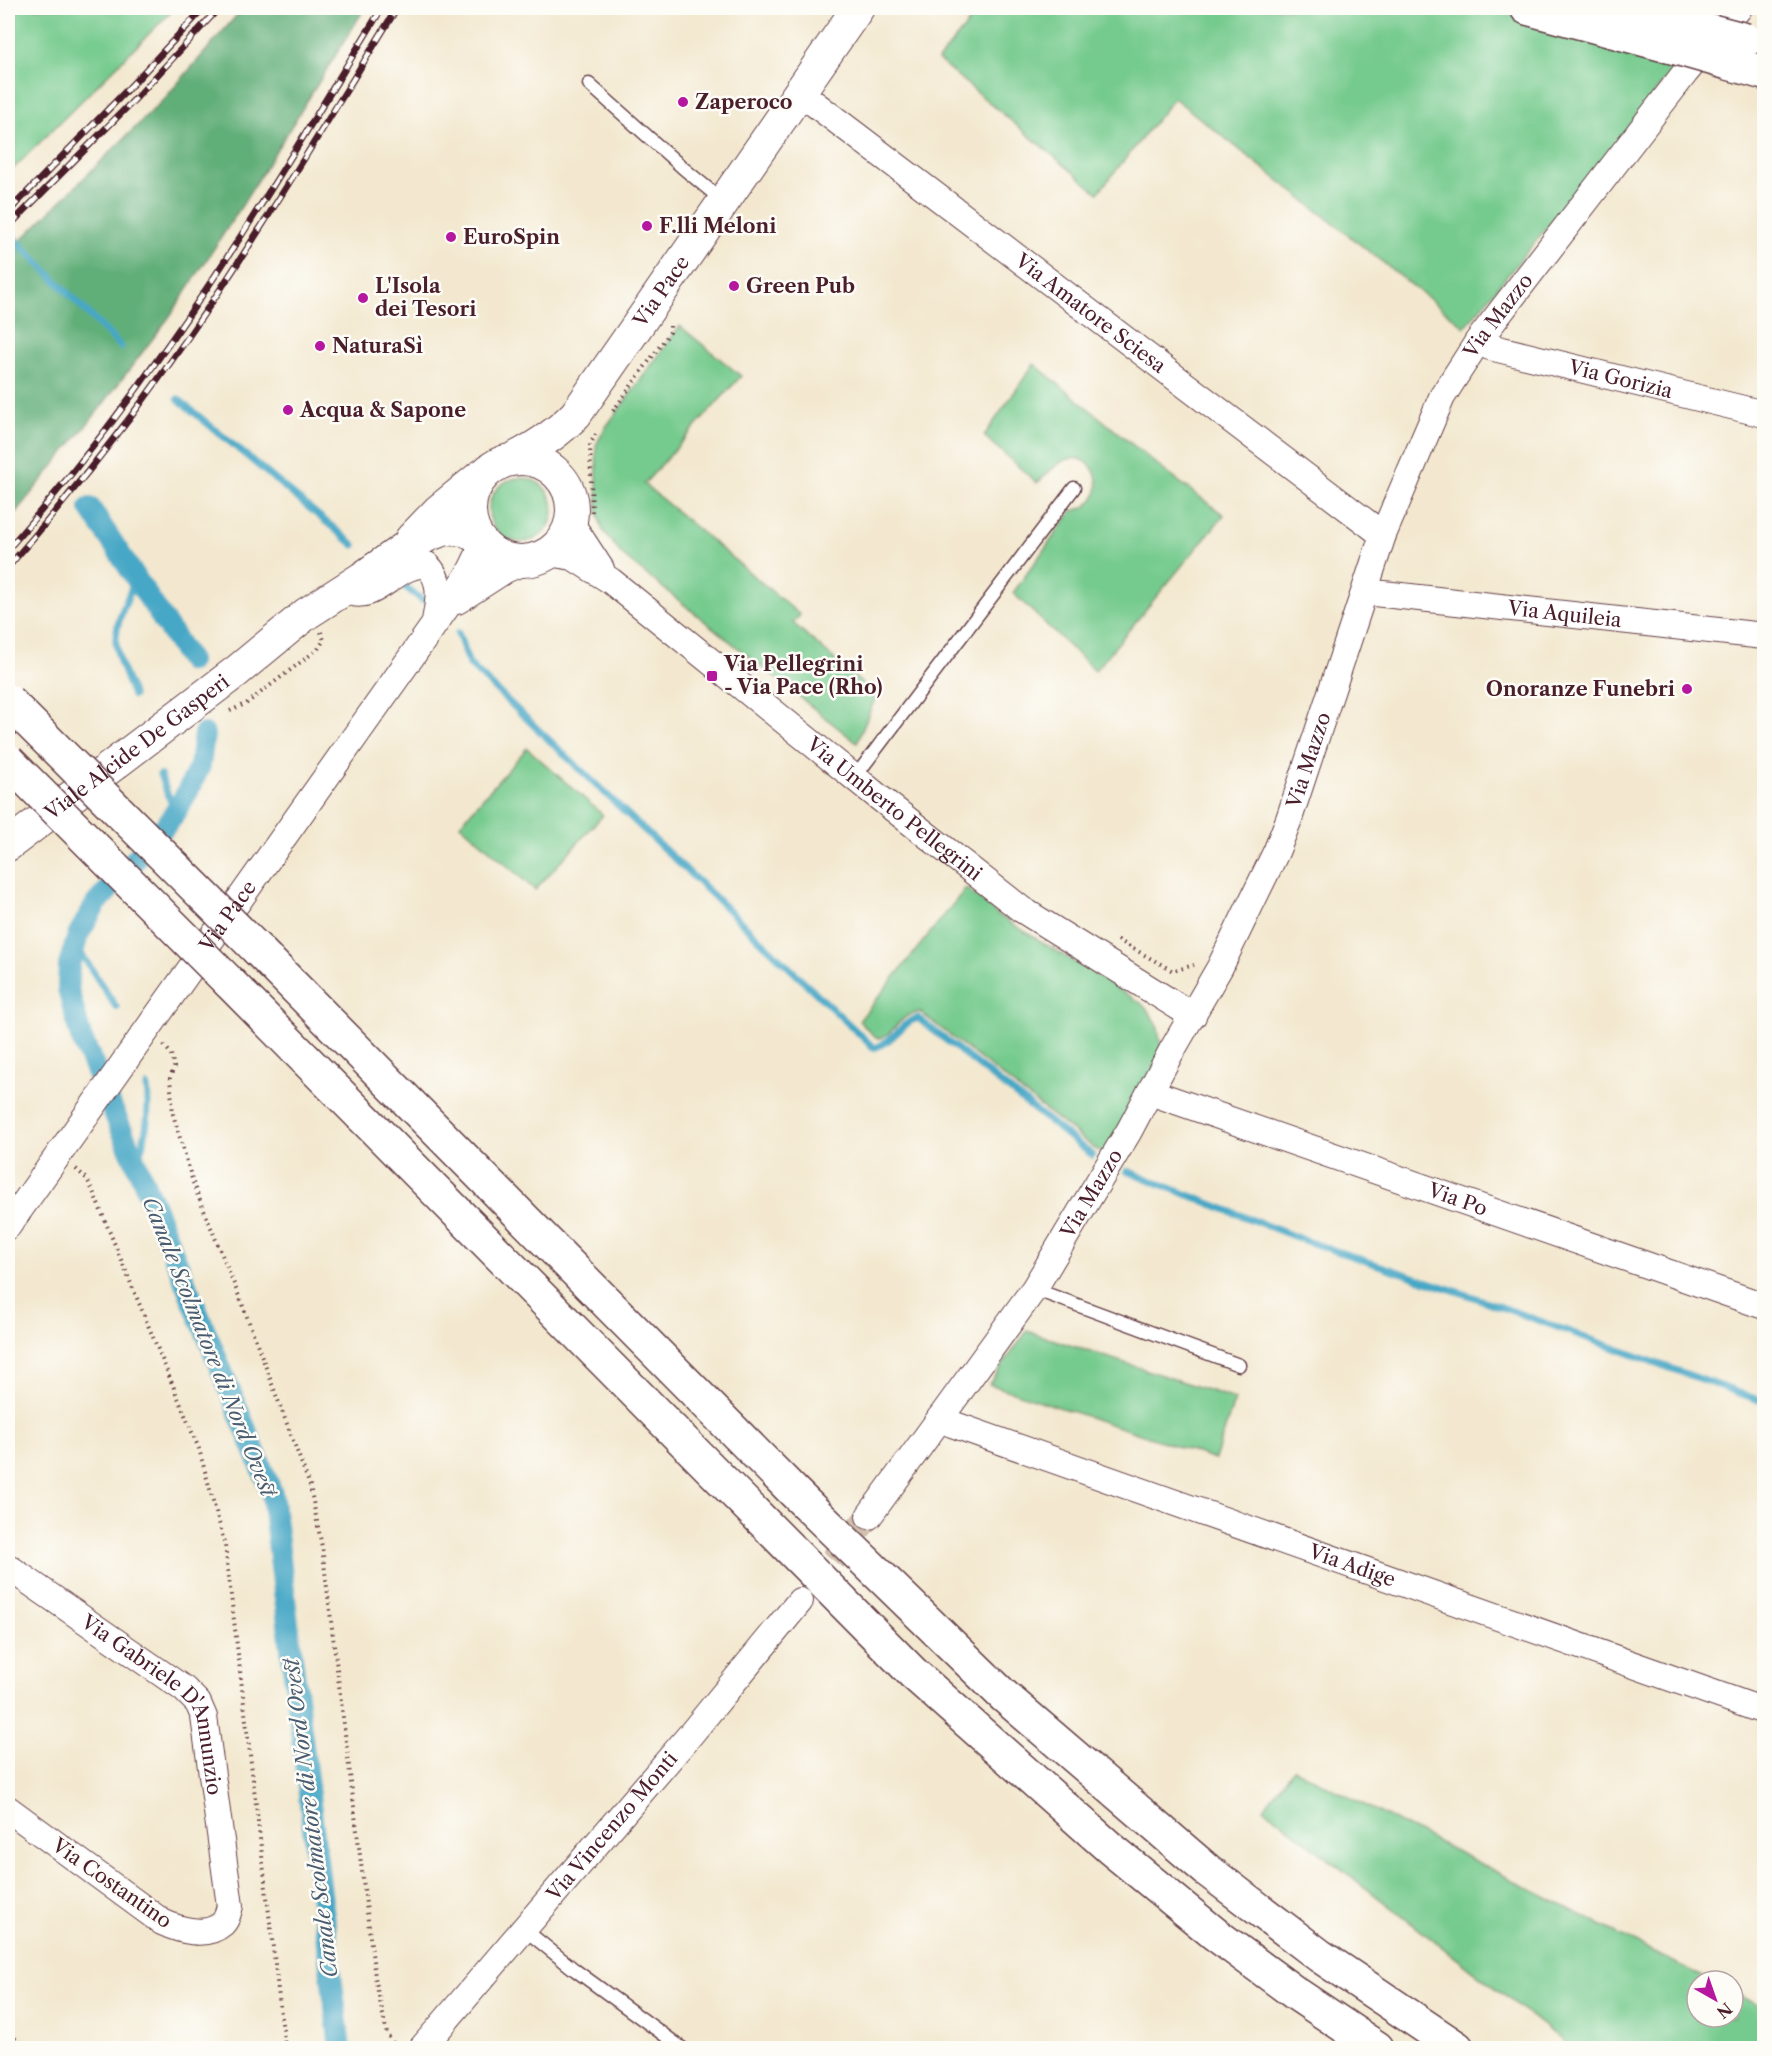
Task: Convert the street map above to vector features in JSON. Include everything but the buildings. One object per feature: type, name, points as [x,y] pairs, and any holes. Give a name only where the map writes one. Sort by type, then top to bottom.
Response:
[{"type":"highway","points":[[1527,8],[1746,49],[1764,73]]},
{"type":"highway","points":[[1624,8],[1686,38]]},
{"type":"highway","points":[[8,701],[257,949],[796,1494],[1004,1696],[1207,1870],[1320,1956],[1457,2049]]},
{"type":"highway","points":[[8,761],[913,1673],[1058,1803],[1215,1934],[1294,1993],[1377,2049]]},
{"type":"street","name":"Via Mazzo","points":[[869,1516],[1034,1289],[1129,1131],[1220,967],[1276,852],[1289,819],[1383,535],[1435,410],[1478,341],[1738,8]]},
{"type":"street","name":"Via Pace","points":[[569,492],[567,448],[570,433],[588,422],[723,201],[799,92],[846,12]]},
{"type":"street","name":"Via Amatore Sciesa","points":[[799,92],[1383,535]]},
{"type":"street","name":"Via Gorizia","points":[[1478,341],[1490,347],[1764,414]]},
{"type":"street","name":"Via Pace","points":[[514,459],[588,422]]},
{"type":"street","points":[[514,459],[532,459],[548,465],[561,477],[569,492],[572,507],[582,520],[594,560],[611,580],[573,557],[510,560],[494,554],[479,540],[471,521],[470,504],[474,488],[484,474],[498,464],[514,459]]},
{"type":"street","name":"Viale Alcide De Gasperi","points":[[403,549],[424,524],[459,492],[484,474]]},
{"type":"street","points":[[537,557],[558,545],[582,520]]},
{"type":"street","name":"Viale Alcide De Gasperi","points":[[8,845],[237,671],[306,614],[355,585],[403,549],[429,535],[446,530],[464,530],[479,540]]},
{"type":"street","name":"Via Pace","points":[[8,1226],[440,616],[479,555],[479,540]]},
{"type":"street","name":"Via Pace","points":[[440,616],[492,577],[537,557]]},
{"type":"street","points":[[355,585],[353,594],[363,594],[412,566],[427,565],[436,577],[440,616]]},
{"type":"street","name":"Via Umberto Pellegrini","points":[[611,580],[1037,920],[1139,980],[1193,1016]]},
{"type":"street","name":"Via Aquileia","points":[[1365,592],[1764,636]]},
{"type":"street","name":"Via Po","points":[[1150,1092],[1764,1306]]},
{"type":"street","name":"Via Adige","points":[[940,1418],[1764,1711]]},
{"type":"street","name":"Via Gabriele D'Annunzio","points":[[8,1567],[184,1689],[198,1703],[204,1717],[230,1906],[224,1923]]},
{"type":"street","name":"Via Vincenzo Monti","points":[[422,2049],[800,1601]]},
{"type":"street","name":"Via Costantino","points":[[8,1809],[162,1922],[181,1931],[214,1929],[224,1923]]},
{"type":"lane","points":[[589,84],[723,201]]},
{"type":"lane","points":[[855,777],[1074,488]]},
{"type":"lane","points":[[1034,1289],[1239,1365]]},
{"type":"lane","points":[[524,1929],[575,1970],[682,2049]]},
{"type":"path","points":[[612,412],[670,332],[667,320]]},
{"type":"path","points":[[582,520],[590,444],[588,422]]},
{"type":"path","points":[[1112,936],[1173,971],[1201,962],[1220,967]]},
{"type":"path","points":[[147,1028],[171,1054],[174,1067],[170,1078],[173,1114],[194,1186],[243,1306],[310,1486],[322,1547],[375,1977],[387,2034],[396,2049]]},
{"type":"path","points":[[59,1153],[87,1179],[92,1189],[200,1449],[225,1545],[285,2049]]},
{"type":"path","points":[[10,2036],[29,2049]]},
{"type":"green space","points":[[8,8],[175,8],[8,174]]},
{"type":"green space","points":[[243,8],[365,8],[170,316],[94,416],[8,522],[8,253],[165,98]]},
{"type":"green space","points":[[981,8],[1486,8],[1681,59],[1595,169],[1465,327],[1174,98],[1098,193],[938,60]]},
{"type":"green space","points":[[680,326],[741,376],[644,484],[800,615],[793,623],[876,696],[857,743],[622,555],[602,529],[598,512],[596,445],[606,427]]},
{"type":"green space","points":[[1034,364],[1166,472],[1224,515],[1095,671],[1013,593],[1072,511],[1086,506],[1094,498],[1097,487],[1092,468],[1084,461],[1074,458],[1060,463],[1037,483],[984,436]]},
{"type":"green space","points":[[521,478],[539,484],[547,492],[553,510],[547,528],[539,536],[521,542],[503,536],[495,528],[489,510],[495,492],[503,484]]},
{"type":"green space","points":[[527,748],[603,815],[535,890],[460,824]]},
{"type":"green space","points":[[966,888],[998,915],[1141,1003],[1150,1013],[1158,1028],[1162,1053],[1107,1155],[1094,1148],[920,1012],[906,1017],[884,1037],[877,1039],[859,1021]]},
{"type":"green space","points":[[1027,1331],[1235,1399],[1215,1459],[989,1384]]},
{"type":"green space","points":[[1294,1769],[1687,1969],[1685,1969],[1685,2029],[1745,2029],[1745,1998],[1764,2008],[1764,2048],[1572,2048],[1263,1808]]},
{"type":"waterway","points":[[10,234],[121,347]]},
{"type":"waterway","points":[[178,399],[354,545]]},
{"type":"waterway","name":"Canale Scolmatore di Nord Ovest","points":[[90,508],[190,661]]},
{"type":"waterway","points":[[133,696],[120,662],[116,634],[136,578]]},
{"type":"waterway","points":[[403,585],[422,600]]},
{"type":"waterway","points":[[458,633],[469,664],[874,1048],[887,1041],[906,1024],[918,1018],[1092,1155]]},
{"type":"waterway","name":"Canale Scolmatore di Nord Ovest","points":[[204,734],[200,766],[171,819],[96,904],[78,935],[69,965],[68,989],[81,1037],[136,1163],[272,1493],[340,2048]]},
{"type":"waterway","points":[[160,775],[175,812]]},
{"type":"waterway","points":[[75,944],[116,1007]]},
{"type":"waterway","points":[[136,1163],[147,1125],[147,1086]]},
{"type":"waterway","points":[[1127,1171],[1306,1241],[1468,1295],[1764,1402]]},
{"type":"tunnel","points":[[808,1590],[869,1516]]},
{"type":"railway","points":[[8,212],[204,8]]},
{"type":"railway","points":[[8,227],[137,97],[219,8]]},
{"type":"railway","points":[[8,549],[92,448],[170,342],[252,218],[382,8]]},
{"type":"railway","points":[[8,567],[114,438],[165,370],[268,217],[397,8]]},
{"type":"place","name":"Zaperoco","points":[[683,102]]},
{"type":"place","name":"F.lli Meloni","points":[[647,226]]},
{"type":"place","name":"EuroSpin","points":[[451,237]]},
{"type":"place","name":"Green Pub","points":[[734,286]]},
{"type":"place","name":"L'Isola dei Tesori","points":[[363,298]]},
{"type":"place","name":"NaturaSì","points":[[320,346]]},
{"type":"place","name":"Acqua & Sapone","points":[[288,410]]},
{"type":"place","name":"Via Pellegrini - Via Pace (Rho)","points":[[712,676]]},
{"type":"place","name":"Onoranze Funebri","points":[[1687,689]]}]
